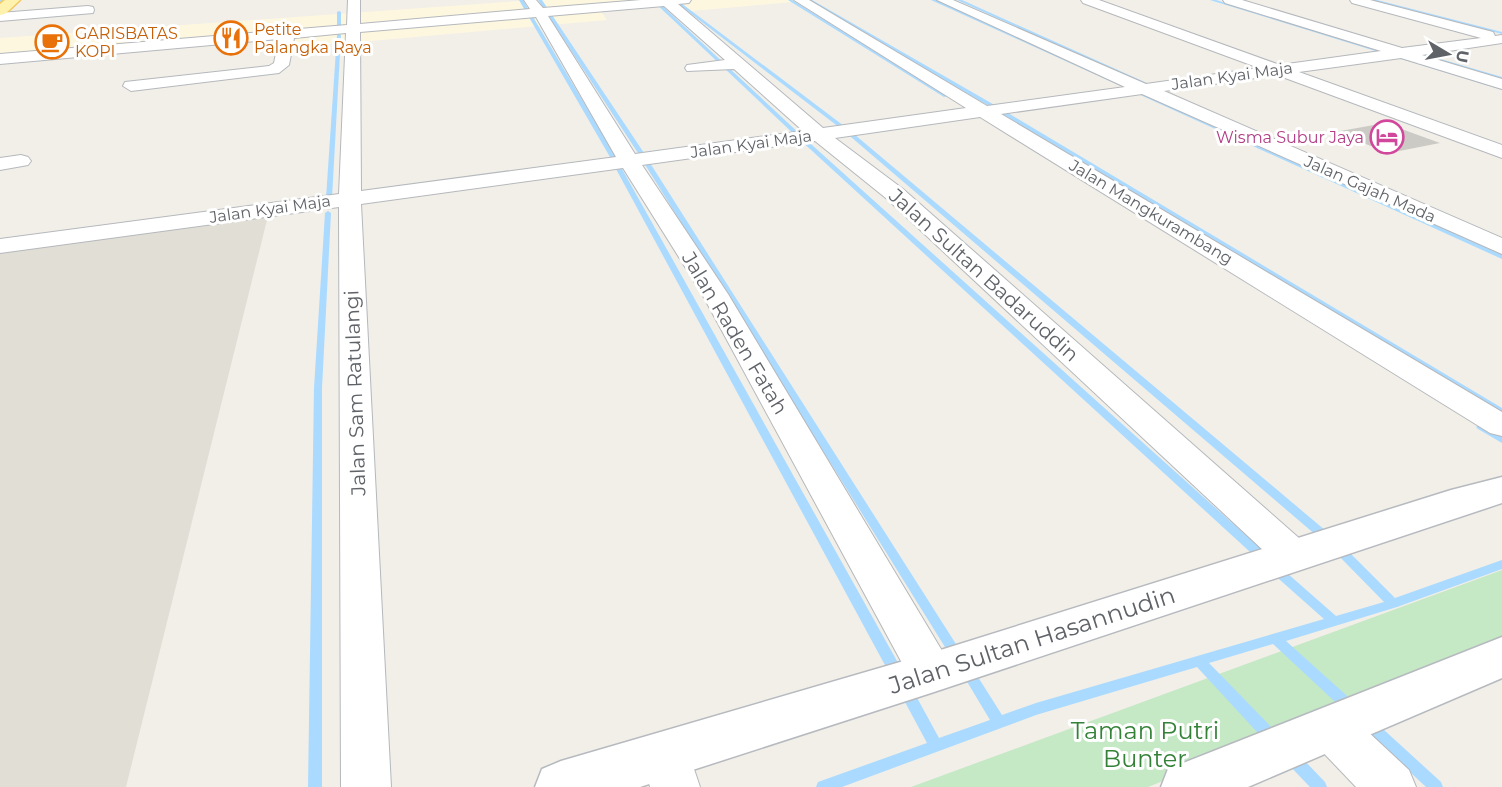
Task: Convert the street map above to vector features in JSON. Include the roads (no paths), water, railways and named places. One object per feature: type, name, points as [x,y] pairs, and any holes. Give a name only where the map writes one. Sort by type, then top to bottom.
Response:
[{"type":"main road","points":[[0,10],[13,0]]},
{"type":"street","name":"Jalan Mangkurambang","points":[[800,0],[1502,426]]},
{"type":"street","name":"Jalan Gajah Mada","points":[[943,0],[1502,247]]},
{"type":"street","points":[[1087,0],[1502,152]]},
{"type":"street","points":[[1229,0],[1502,84]]},
{"type":"street","points":[[1356,0],[1502,39]]},
{"type":"street","points":[[0,59],[287,34],[352,12],[428,29],[534,7],[672,1]]},
{"type":"street","name":"Jalan Sultan Badaruddin","points":[[672,1],[738,64],[818,134],[895,194],[1294,556]]},
{"type":"street","name":"Jalan Raden Fatah","points":[[534,7],[552,30],[629,161],[715,294],[931,673]]},
{"type":"street","points":[[0,17],[88,10]]},
{"type":"street","name":"Jalan Sam Ratulangi","points":[[352,12],[350,198],[366,787]]},
{"type":"street","points":[[131,86],[273,70],[281,65],[287,34]]},
{"type":"street","name":"Jalan Kyai Maja","points":[[0,246],[1502,39]]},
{"type":"street","points":[[693,68],[738,64]]},
{"type":"street","points":[[901,80],[928,77]]},
{"type":"street","points":[[0,164],[21,161]]},
{"type":"street","name":"Jalan Sultan Hasannudin","points":[[561,787],[671,771],[931,673],[1502,490]]},
{"type":"street","points":[[1187,787],[1502,657]]},
{"type":"street","points":[[1332,729],[1391,787]]},
{"type":"waterway","points":[[521,0],[613,157]]},
{"type":"waterway","points":[[540,0],[641,153]]},
{"type":"waterway","points":[[654,0],[800,137],[1265,559]]},
{"type":"waterway","points":[[675,0],[846,130],[1328,539]]},
{"type":"waterway","points":[[790,0],[946,96]]},
{"type":"waterway","points":[[809,0],[996,108],[1502,412]]},
{"type":"waterway","points":[[933,0],[1502,257]]},
{"type":"waterway","points":[[959,0],[1156,88]]},
{"type":"waterway","points":[[1212,0],[1502,89]]},
{"type":"waterway","points":[[1373,0],[1502,33]]},
{"type":"waterway","points":[[339,12],[339,29]]},
{"type":"waterway","points":[[329,198],[339,35]]},
{"type":"waterway","points":[[1413,52],[1502,78]]},
{"type":"waterway","points":[[647,163],[957,656]]},
{"type":"waterway","points":[[619,169],[897,674]]},
{"type":"waterway","points":[[315,787],[318,388],[328,213]]},
{"type":"waterway","points":[[1481,427],[1502,440]]},
{"type":"waterway","points":[[1338,548],[1393,604]]},
{"type":"waterway","points":[[1393,604],[1502,564]]},
{"type":"waterway","points":[[1275,569],[1334,621]]},
{"type":"waterway","points":[[1199,661],[1393,604]]},
{"type":"waterway","points":[[1276,639],[1351,708]]},
{"type":"waterway","points":[[936,746],[1036,709],[1199,661]]},
{"type":"waterway","points":[[1199,661],[1274,740]]},
{"type":"waterway","points":[[966,670],[999,722]]},
{"type":"waterway","points":[[905,689],[936,746]]},
{"type":"waterway","points":[[1367,723],[1436,787]]},
{"type":"waterway","points":[[823,787],[936,746]]},
{"type":"waterway","points":[[1292,758],[1320,787]]},
{"type":"place","name":"Petite Palangka Raya","points":[[231,38]]},
{"type":"place","name":"GARISBATAS KOPI","points":[[52,42]]},
{"type":"place","name":"Wisma Subur Jaya","points":[[1387,137]]},
{"type":"park label","name":"Taman Putri Bunter","points":[[1145,744]]}]
